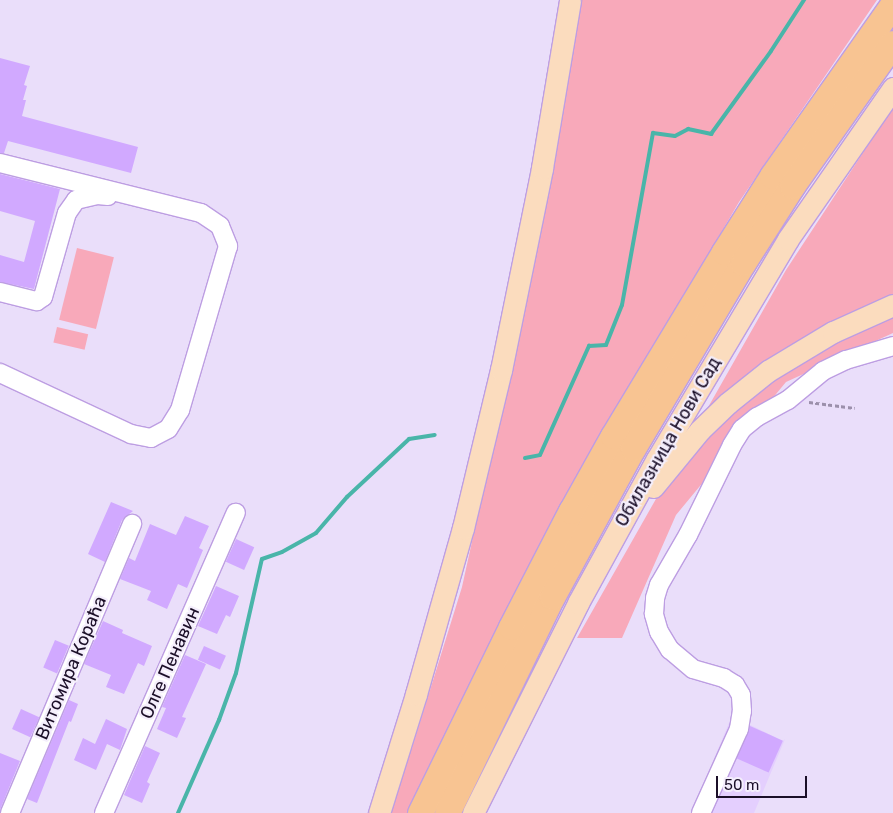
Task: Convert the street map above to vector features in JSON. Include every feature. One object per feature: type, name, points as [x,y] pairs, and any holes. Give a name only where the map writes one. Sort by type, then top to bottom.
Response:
[{"type":"highway","points":[[420,813],[511,627],[613,436],[768,183],[893,4]]},
{"type":"highway","points":[[446,813],[552,597],[632,448],[787,194],[893,43]]},
{"type":"main road","points":[[379,813],[422,676],[464,528],[501,370],[542,168],[570,0]]},
{"type":"main road","name":"Обилазница Нови Сад","points":[[473,813],[601,558],[657,458],[788,239],[893,88]]},
{"type":"main road","points":[[601,558],[675,459],[728,403],[768,371],[812,343],[893,305]]},
{"type":"street","points":[[0,163],[201,214],[220,226],[228,246],[180,410],[168,429],[151,438],[131,434],[0,373]]},
{"type":"street","points":[[0,292],[37,301],[43,296],[67,213],[76,200],[98,195],[136,199]]},
{"type":"street","points":[[701,813],[739,729],[742,711],[741,695],[735,685],[724,678],[693,668],[670,650],[659,632],[654,614],[655,598],[659,585],[688,536],[742,428],[757,416],[788,400],[823,371],[846,360],[893,346]]},
{"type":"street","name":"Олге Пенавин","points":[[104,813],[236,513]]},
{"type":"street","name":"Витомира Кораћа","points":[[10,813],[132,524]]},
{"type":"path","points":[[788,400],[855,408]]},
{"type":"shaded area","points":[[581,0],[877,0],[739,202],[603,435],[472,679],[408,813],[387,813],[412,748],[462,587],[516,342],[569,78]]},
{"type":"shaded area","points":[[893,107],[893,333],[786,382],[676,515],[622,638],[577,638],[786,270]]},
{"type":"shaded area","points":[[77,248],[114,257],[96,329],[59,320]]},
{"type":"shaded area","points":[[57,327],[88,334],[85,350],[53,343]]},
{"type":"shaded area","points":[[732,716],[783,741],[785,739],[754,813],[691,813]]},
{"type":"building","points":[[0,58],[30,66],[24,85],[27,86],[23,100],[26,100],[22,116],[138,147],[131,173],[8,141],[4,153],[0,153]]},
{"type":"building","points":[[0,174],[60,189],[34,289],[0,282],[0,255],[24,262],[35,221],[0,211]]},
{"type":"building","points":[[111,502],[133,511],[122,520],[105,562],[88,554]]},
{"type":"building","points":[[185,516],[209,526],[199,548],[203,550],[187,588],[178,584],[167,609],[147,600],[151,591],[120,579],[129,558],[135,561],[150,524],[176,535]]},
{"type":"building","points":[[236,539],[254,547],[244,570],[226,562]]},
{"type":"building","points":[[216,586],[239,596],[230,617],[226,615],[217,634],[198,626]]},
{"type":"building","points":[[103,621],[123,630],[122,633],[152,646],[144,666],[138,663],[124,694],[106,687],[111,675],[84,664]]},
{"type":"building","points":[[55,640],[69,646],[57,673],[43,668]]},
{"type":"building","points":[[204,646],[226,656],[220,669],[198,660]]},
{"type":"building","points":[[185,655],[206,664],[182,717],[186,718],[177,738],[157,729],[166,708],[162,707]]},
{"type":"building","points":[[69,700],[78,704],[71,722],[69,721],[37,803],[27,799]]},
{"type":"building","points":[[21,709],[39,717],[30,737],[12,729]]},
{"type":"building","points":[[106,719],[127,729],[120,750],[107,744],[96,770],[74,760],[83,738],[95,744]]},
{"type":"building","points":[[750,726],[783,741],[769,773],[736,758]]},
{"type":"building","points":[[145,746],[160,753],[147,782],[150,784],[142,803],[124,795]]},
{"type":"building","points":[[0,753],[20,761],[0,810]]},
{"type":"waterway","points":[[525,458],[540,455],[589,346],[606,345],[622,305],[653,133],[675,136],[688,129],[711,134],[771,51],[804,0]]},
{"type":"waterway","points":[[178,813],[219,720],[236,673],[262,559],[282,552],[316,533],[347,497],[409,439],[435,435]]}]
